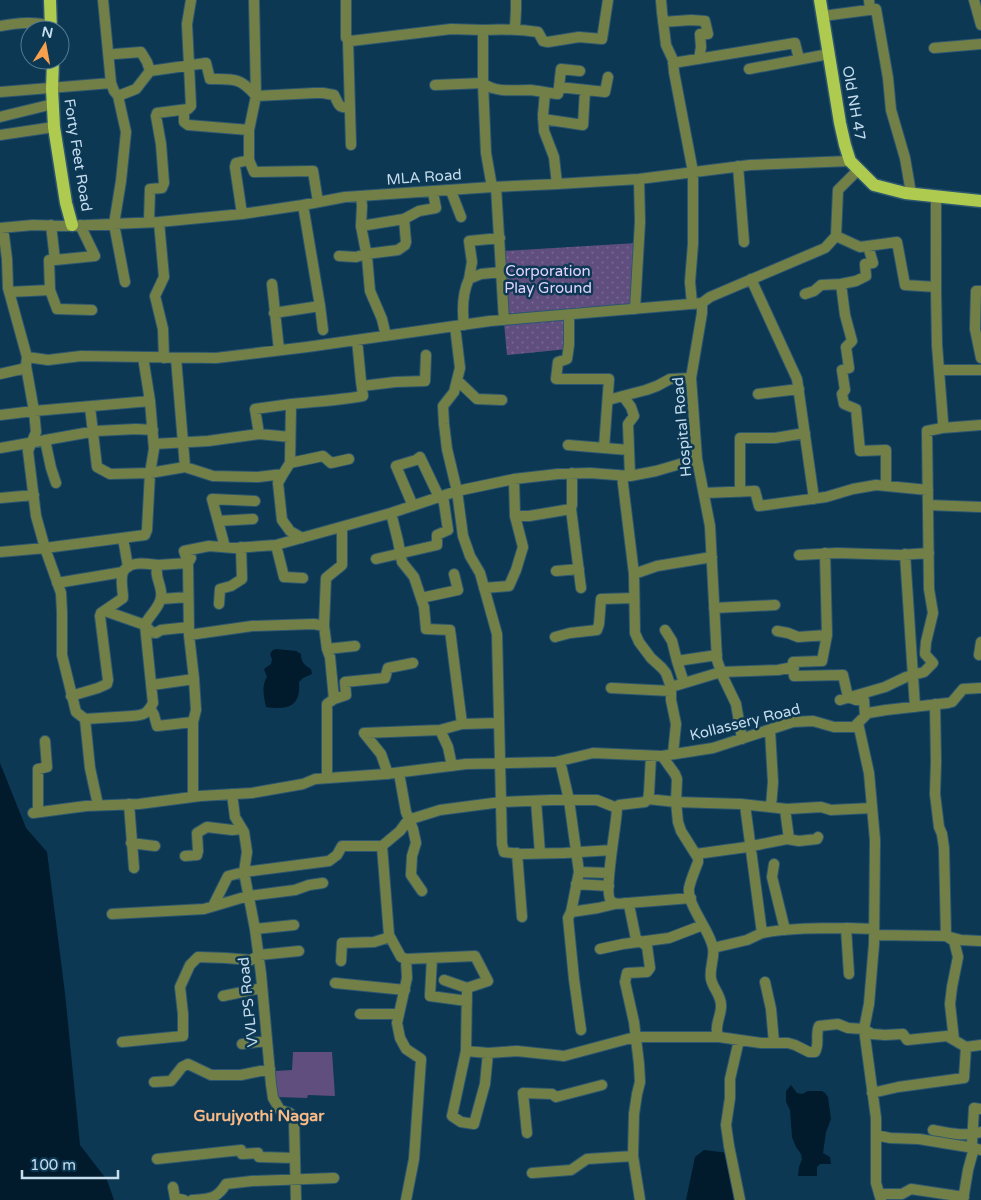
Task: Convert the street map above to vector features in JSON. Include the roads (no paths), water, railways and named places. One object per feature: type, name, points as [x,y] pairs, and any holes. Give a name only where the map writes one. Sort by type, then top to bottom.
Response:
[{"type":"main road","points":[[50,0],[51,20]]},
{"type":"main road","name":"Old NH 47","points":[[820,0],[843,138],[854,165]]},
{"type":"main road","name":"Forty Feet Road","points":[[53,70],[54,127],[66,203],[76,225]]},
{"type":"main road","points":[[854,165],[874,185],[911,193],[981,200]]},
{"type":"street","points":[[103,0],[111,83],[118,96],[126,132],[114,224],[125,282]]},
{"type":"street","points":[[164,358],[163,329],[155,296],[164,277],[150,189],[162,188],[164,183],[157,113],[184,110],[191,106],[187,24],[191,0]]},
{"type":"street","points":[[254,0],[256,96],[249,130],[249,160],[254,172],[312,171],[318,202]]},
{"type":"street","points":[[346,0],[351,145]]},
{"type":"street","points":[[516,0],[516,29]]},
{"type":"street","points":[[348,40],[451,29],[516,29],[538,32],[543,41],[548,42],[579,37],[602,38],[608,0]]},
{"type":"street","name":"Hospital Road","points":[[662,0],[666,45],[674,63],[674,72],[693,172],[693,244],[690,282],[702,313],[691,378],[697,459],[710,526],[717,660],[736,704],[742,739]]},
{"type":"street","points":[[977,0],[981,25]]},
{"type":"street","points":[[823,16],[872,6],[888,78],[891,110],[905,158],[911,193]]},
{"type":"street","points":[[663,22],[705,21],[708,34],[700,34],[701,47],[699,59]]},
{"type":"street","points":[[0,26],[20,23]]},
{"type":"street","points":[[483,30],[486,153],[494,187],[500,238],[504,320]]},
{"type":"street","points":[[674,63],[795,42],[799,59]]},
{"type":"street","points":[[934,48],[981,44]]},
{"type":"street","points":[[115,54],[141,52],[148,62],[150,71]]},
{"type":"street","points":[[749,69],[829,54]]},
{"type":"street","points":[[118,96],[136,89],[150,71],[206,63],[210,79],[234,79],[249,87],[256,96]]},
{"type":"street","points":[[435,85],[483,83],[488,87],[506,90],[532,90],[558,94],[561,69],[580,71]]},
{"type":"street","points":[[559,87],[605,92],[608,77]]},
{"type":"street","points":[[0,92],[111,83]]},
{"type":"street","points":[[543,119],[583,125],[585,90]]},
{"type":"street","points":[[256,96],[323,93],[334,96],[341,107],[350,108]]},
{"type":"street","points":[[545,93],[544,131],[554,156],[557,184]]},
{"type":"street","points":[[0,117],[53,104]]},
{"type":"street","points":[[184,110],[184,124],[249,130]]},
{"type":"street","points":[[0,135],[54,127]]},
{"type":"street","points":[[242,214],[235,168],[236,163],[249,160]]},
{"type":"street","name":"MLA Road","points":[[1,228],[33,225],[154,222],[242,214],[345,197],[639,179],[738,166],[795,162],[854,165]]},
{"type":"street","points":[[26,362],[81,356],[216,358],[504,320],[697,304],[752,278],[825,248],[836,236],[838,190],[854,165]]},
{"type":"street","points":[[738,166],[744,242]]},
{"type":"street","points":[[635,309],[640,222],[639,179]]},
{"type":"street","points":[[451,191],[461,216]]},
{"type":"street","points":[[360,226],[404,219],[419,211],[436,208],[433,192]]},
{"type":"street","points":[[361,196],[360,226],[366,254],[370,292],[382,320],[386,336]]},
{"type":"street","points":[[936,196],[937,345],[942,428]]},
{"type":"street","points":[[304,205],[323,330]]},
{"type":"street","points":[[339,256],[356,257],[398,250],[406,242],[404,219]]},
{"type":"street","points":[[50,225],[54,260]]},
{"type":"street","points":[[76,225],[94,256],[50,260],[50,290],[57,309],[92,310]]},
{"type":"street","points":[[1,228],[9,292],[26,362],[34,411],[36,432],[28,452],[36,516],[60,593],[62,655],[76,712],[85,718],[140,715],[148,712],[153,704],[145,626],[147,619],[151,616],[161,599],[156,575],[158,565]]},
{"type":"street","points":[[836,236],[860,247],[897,242],[905,285],[936,287]]},
{"type":"street","points":[[500,238],[469,241],[472,262],[462,307],[460,368],[454,392],[444,406],[444,424],[447,449],[457,491],[463,536],[470,556],[480,573],[497,634],[504,852],[540,853],[612,850]]},
{"type":"street","points":[[805,294],[814,291],[821,285],[840,284],[866,276],[865,264],[873,263],[868,246]]},
{"type":"street","points":[[469,279],[481,274],[501,272]]},
{"type":"street","points":[[752,278],[797,379],[814,499]]},
{"type":"street","points":[[272,284],[279,350]]},
{"type":"street","points":[[840,284],[852,341],[846,347],[849,368],[842,370],[845,390],[842,394],[844,404],[856,409],[860,451],[886,450],[886,486]]},
{"type":"street","points":[[9,292],[50,290]]},
{"type":"street","points":[[981,291],[976,291],[975,319],[975,329],[981,358]]},
{"type":"street","points":[[274,313],[320,306]]},
{"type":"street","points":[[569,315],[567,359],[558,362],[556,379],[609,380],[604,448]]},
{"type":"street","points":[[259,434],[255,409],[364,396],[357,340]]},
{"type":"street","points":[[362,386],[425,381],[426,355]]},
{"type":"street","points":[[0,552],[145,535],[154,444],[143,357]]},
{"type":"street","points":[[176,358],[185,467]]},
{"type":"street","points":[[0,374],[22,370],[26,362]]},
{"type":"street","points":[[939,370],[981,370]]},
{"type":"street","points":[[608,400],[646,390],[670,379],[691,378]]},
{"type":"street","points":[[457,380],[477,399],[502,400]]},
{"type":"street","points":[[758,394],[798,389]]},
{"type":"street","points":[[623,396],[634,416],[628,424],[629,450],[626,476],[634,574],[635,633],[651,658],[666,673],[671,689],[671,700],[676,724],[673,754]]},
{"type":"street","points":[[0,415],[150,401]]},
{"type":"street","points":[[291,404],[290,463],[278,483],[282,520],[290,531],[302,538]]},
{"type":"street","points":[[90,407],[97,467],[110,474],[150,473],[185,467],[212,476],[258,477],[283,474]]},
{"type":"street","points":[[844,699],[885,687],[906,677],[924,672],[932,663],[925,654],[933,613],[929,589],[927,431],[981,425]]},
{"type":"street","points":[[0,448],[93,431],[153,430]]},
{"type":"street","points":[[740,492],[740,438],[775,438],[805,433]]},
{"type":"street","points":[[154,444],[208,441],[259,434],[290,437]]},
{"type":"street","points":[[46,440],[56,484]]},
{"type":"street","points":[[568,445],[629,450]]},
{"type":"street","points":[[290,463],[323,456],[331,463],[349,458]]},
{"type":"street","points":[[376,559],[437,545],[437,536],[448,530],[441,497],[420,457],[396,466],[414,506]]},
{"type":"street","points":[[193,797],[193,722],[196,710],[189,631],[188,563],[184,551],[209,546],[276,545],[391,513],[457,491],[514,479],[572,473],[626,476],[656,471],[697,459]]},
{"type":"street","points":[[572,473],[571,510],[581,588]]},
{"type":"street","points":[[484,588],[509,586],[516,570],[522,547],[516,516],[514,479]]},
{"type":"street","points":[[704,493],[756,491],[759,506],[826,498],[876,485],[928,490]]},
{"type":"street","points":[[0,498],[34,495]]},
{"type":"street","points":[[225,547],[212,499],[255,501]]},
{"type":"street","points":[[928,505],[981,507]]},
{"type":"street","points":[[516,516],[571,510]]},
{"type":"street","points":[[391,513],[402,562],[414,578],[424,607],[426,629],[450,630],[462,724]]},
{"type":"street","points":[[218,521],[253,519]]},
{"type":"street","points":[[334,699],[330,657],[324,626],[326,578],[342,565],[342,526]]},
{"type":"street","points":[[72,696],[107,684],[100,616],[101,613],[123,598],[122,581],[126,569],[123,538]]},
{"type":"street","points":[[276,545],[284,577],[303,578]]},
{"type":"street","points":[[219,604],[220,589],[231,586],[242,579],[241,547]]},
{"type":"street","points":[[800,555],[825,553],[929,553]]},
{"type":"street","points":[[825,553],[827,636],[822,661],[793,662],[794,676],[842,675],[844,699]]},
{"type":"street","points":[[905,554],[915,707]]},
{"type":"street","points":[[634,574],[657,566],[712,557]]},
{"type":"street","points":[[57,583],[126,569],[134,564],[188,563]]},
{"type":"street","points":[[556,571],[579,569]]},
{"type":"street","points":[[421,598],[458,590],[454,574]]},
{"type":"street","points":[[161,599],[188,597]]},
{"type":"street","points":[[554,637],[597,630],[601,599],[634,598]]},
{"type":"street","points":[[714,608],[775,605]]},
{"type":"street","points":[[105,611],[145,626],[151,632],[156,633],[161,630],[189,631],[252,626],[314,624],[324,626]]},
{"type":"street","points":[[665,630],[672,641],[676,661],[684,683]]},
{"type":"street","points":[[777,631],[798,637],[827,636]]},
{"type":"street","points":[[979,655],[981,642]]},
{"type":"street","points":[[327,649],[355,646]]},
{"type":"street","points":[[676,661],[717,655]]},
{"type":"street","points":[[327,778],[327,704],[334,699],[346,695],[345,682],[385,678],[388,668],[413,663]]},
{"type":"street","points":[[611,688],[671,689],[721,672],[778,670],[794,667]]},
{"type":"street","points":[[152,685],[194,679]]},
{"type":"street","name":"Kollassery Road","points":[[45,742],[47,767],[38,769],[36,812],[270,791],[303,784],[315,779],[388,774],[466,764],[555,762],[593,753],[656,756],[673,754],[713,748],[793,722],[813,720],[834,727],[854,727],[868,714],[952,702],[963,689],[981,688]]},
{"type":"street","points":[[844,699],[864,700],[862,719],[872,808],[874,932],[869,1004],[864,1029],[876,1118],[876,1183],[880,1197],[902,1194],[912,1189],[963,1198],[968,1170],[977,1149]]},
{"type":"street","points":[[935,704],[935,794],[944,848],[946,936]]},
{"type":"street","points":[[150,708],[157,726],[193,722]]},
{"type":"street","points":[[85,718],[90,768],[98,805]]},
{"type":"street","points":[[388,774],[381,754],[364,734],[440,730],[462,724],[499,723]]},
{"type":"street","points":[[440,730],[448,747],[452,766]]},
{"type":"street","points":[[770,730],[773,782],[771,807]]},
{"type":"street","points":[[648,799],[656,756]]},
{"type":"street","points":[[656,756],[675,774],[677,779],[676,802],[678,822],[681,831],[698,858],[689,887],[691,898],[703,925],[717,946],[710,971],[711,980],[720,996],[720,1015],[717,1030],[717,1034],[720,1036]]},
{"type":"street","points":[[560,761],[569,800],[579,872],[571,912],[568,918],[581,1030]]},
{"type":"street","points":[[400,772],[406,812],[416,843],[412,856],[411,875],[422,891]]},
{"type":"street","name":"VVLPS Road","points":[[232,794],[235,818],[244,832],[247,852],[244,872],[259,956],[273,1098],[280,1110],[290,1113],[294,1119],[296,1200]]},
{"type":"street","points":[[615,904],[609,898],[609,873],[617,808],[619,805],[645,802],[648,799],[785,808],[821,807],[831,810],[872,808]]},
{"type":"street","points":[[213,906],[228,876],[244,872],[329,861],[337,856],[342,846],[382,846],[400,831],[408,820],[440,810],[501,802],[569,800],[597,800],[617,808]]},
{"type":"street","points":[[536,801],[540,853]]},
{"type":"street","points":[[129,804],[134,868]]},
{"type":"street","points":[[745,805],[762,933]]},
{"type":"street","points":[[785,808],[789,839]]},
{"type":"street","points":[[185,856],[196,855],[198,850],[197,832],[207,827],[232,830],[242,828]]},
{"type":"street","points":[[696,854],[789,839],[799,841],[818,837]]},
{"type":"street","points":[[131,843],[155,846]]},
{"type":"street","points":[[382,846],[389,935],[401,956],[406,959],[475,956],[488,981],[467,988],[444,980]]},
{"type":"street","points":[[517,853],[522,917]]},
{"type":"street","points":[[774,864],[772,877],[785,930]]},
{"type":"street","points":[[579,872],[609,873]]},
{"type":"street","points":[[112,914],[204,909],[248,896],[295,890],[323,883]]},
{"type":"street","points":[[576,884],[609,886]]},
{"type":"street","points":[[571,912],[615,904],[691,898]]},
{"type":"street","points":[[628,903],[634,934],[636,939],[647,946],[650,968],[644,972],[627,973],[625,982],[634,1022],[640,1082],[634,1114],[633,1156],[640,1200]]},
{"type":"street","points":[[255,929],[294,925]]},
{"type":"street","points":[[600,949],[669,938],[703,925]]},
{"type":"street","points":[[717,946],[747,940],[762,933],[790,929],[846,928],[874,932],[946,936],[961,940],[981,941]]},
{"type":"street","points":[[846,928],[849,974]]},
{"type":"street","points":[[946,936],[954,941],[958,957],[950,1004],[954,1040]]},
{"type":"street","points":[[341,961],[342,943],[374,942],[390,937]]},
{"type":"street","points":[[122,1042],[183,1036],[180,987],[190,965],[198,957],[252,960],[259,956],[299,951]]},
{"type":"street","points":[[432,958],[430,996],[467,1000]]},
{"type":"street","points":[[406,959],[407,978],[397,1022],[400,1038],[406,1049],[421,1059],[414,1159],[406,1200]]},
{"type":"street","points":[[765,982],[771,1008],[774,1043]]},
{"type":"street","points":[[335,983],[404,990]]},
{"type":"street","points":[[223,996],[262,988]]},
{"type":"street","points":[[467,988],[466,1052],[452,1116],[461,1122],[474,1124],[485,1084],[488,1053]]},
{"type":"street","points":[[360,1014],[399,1014]]},
{"type":"street","points":[[466,1052],[517,1051],[564,1056],[635,1037],[720,1036],[761,1043],[795,1045],[809,1052],[815,1052],[817,1049],[819,1026],[838,1024],[848,1028],[864,1029],[872,1034],[903,1034],[908,1040],[947,1036],[966,1047],[981,1045]]},
{"type":"street","points":[[739,1040],[730,1079],[730,1098],[726,1125],[740,1200]]},
{"type":"street","points":[[242,1044],[267,1042]]},
{"type":"street","points":[[872,1094],[898,1087],[964,1078],[966,1047]]},
{"type":"street","points":[[154,1082],[171,1081],[182,1067],[188,1064],[211,1075],[241,1075],[270,1069]]},
{"type":"street","points":[[527,1133],[522,1093],[552,1094],[556,1097],[602,1085]]},
{"type":"street","points":[[977,1149],[972,1144],[977,1133],[974,1108],[981,1109]]},
{"type":"street","points":[[933,1130],[953,1134],[977,1133]]},
{"type":"street","points":[[876,1135],[890,1138],[919,1139],[977,1149]]},
{"type":"street","points":[[158,1159],[241,1150],[242,1154],[258,1153],[259,1157],[295,1158]]},
{"type":"street","points":[[532,1173],[571,1170],[587,1159],[633,1156]]},
{"type":"street","points":[[192,1200],[207,1199],[220,1194],[226,1184],[252,1181],[334,1178]]},
{"type":"street","points":[[173,1187],[175,1198],[184,1200]]},
{"type":"water","points":[[276,649],[296,651],[301,654],[302,661],[311,669],[312,674],[299,682],[298,697],[295,702],[292,705],[281,708],[266,707],[264,692],[264,684],[267,677],[264,669],[271,664],[270,654]]},
{"type":"water","points":[[0,763],[26,828],[47,852],[65,993],[80,1145],[107,1180],[114,1200],[0,1200]]},
{"type":"water","points":[[791,1085],[797,1093],[822,1091],[828,1097],[831,1119],[826,1132],[823,1153],[830,1157],[831,1164],[820,1164],[817,1167],[817,1176],[798,1176],[802,1159],[792,1137],[790,1110],[786,1102],[786,1091]]},
{"type":"water","points":[[704,1150],[729,1153],[737,1200],[686,1200],[695,1157]]},
{"type":"district","name":"Gurujyothi Nagar","points":[[259,1116]]},
{"type":"park label","name":"Corporation Play Ground","points":[[548,280]]}]
